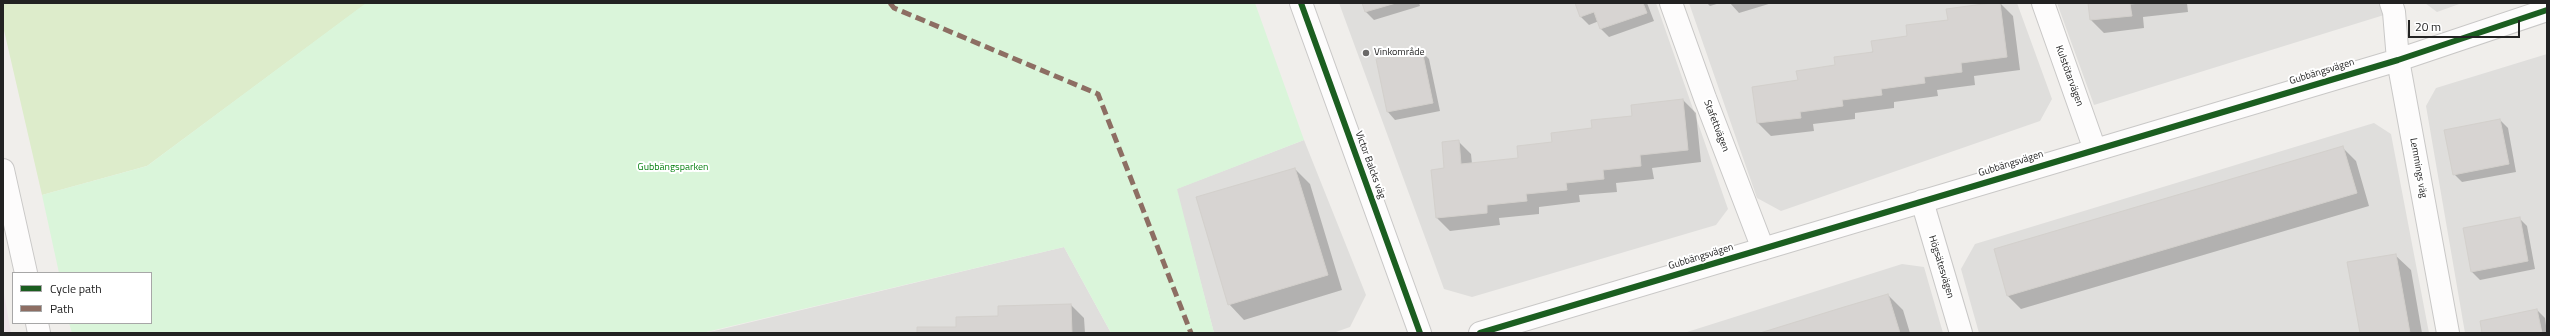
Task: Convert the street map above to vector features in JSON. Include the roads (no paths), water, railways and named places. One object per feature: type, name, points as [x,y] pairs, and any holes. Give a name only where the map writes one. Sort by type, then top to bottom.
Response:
[{"type":"street","name":"Victor Balcks väg","points":[[1301,3],[1420,333]]},
{"type":"street","name":"Stafettvägen","points":[[1671,3],[1705,98],[1763,249]]},
{"type":"street","name":"Kulstötarvägen","points":[[2042,3],[2096,150]]},
{"type":"street","name":"Lemmings väg","points":[[2391,3],[2394,12],[2398,60],[2448,333]]},
{"type":"street","name":"Gubbängsvägen","points":[[1480,333],[2398,60],[2547,10]]},
{"type":"street","points":[[3,170],[26,272]]},
{"type":"street","name":"Högsätesvägen","points":[[1922,201],[1961,333]]},
{"type":"place","name":"Vinkområde","points":[[1366,53]]},
{"type":"park label","name":"Gubbängsparken","points":[[673,168]]}]
